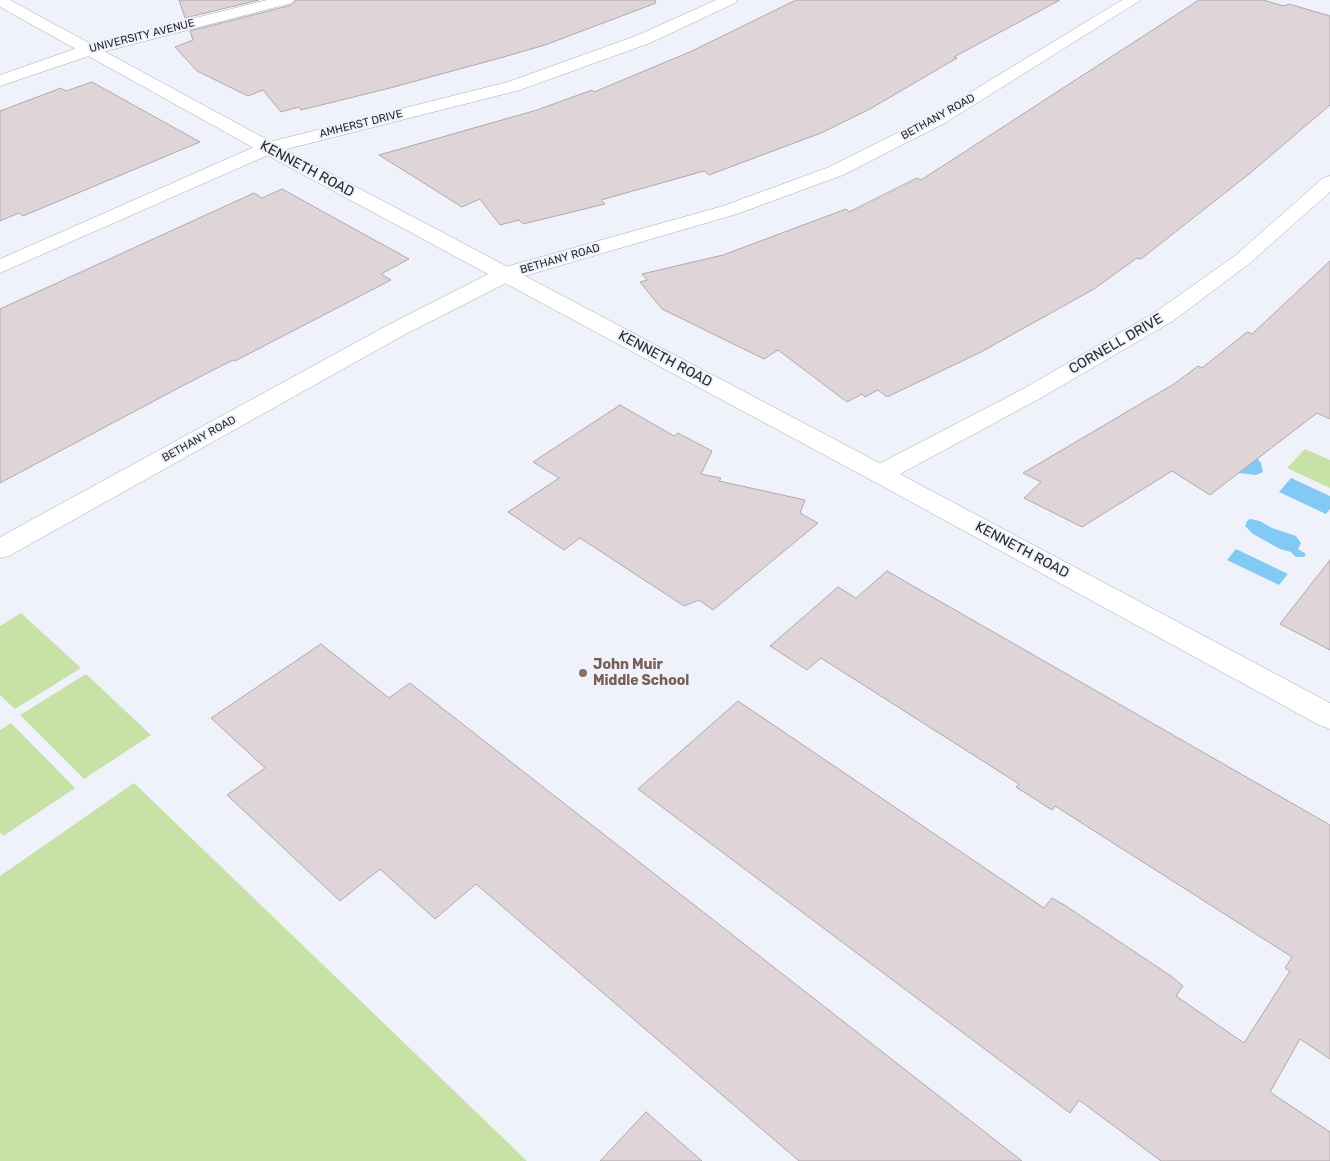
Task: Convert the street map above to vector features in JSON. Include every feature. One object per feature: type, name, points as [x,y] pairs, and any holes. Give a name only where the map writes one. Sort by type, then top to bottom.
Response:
[{"type":"street","name":"UNIVERSITY AVENUE","points":[[0,81],[89,50],[286,0]]},
{"type":"street","name":"AMHERST DRIVE","points":[[0,267],[268,148],[514,86],[644,40],[729,0]]},
{"type":"street","name":"BETHANY ROAD","points":[[0,549],[396,330],[506,274],[730,210],[836,171],[939,119],[1133,0]]},
{"type":"street","name":"KENNETH ROAD","points":[[0,1],[268,148],[880,474],[1330,717]]},
{"type":"street","name":"CORNELL DRIVE","points":[[880,474],[1031,394],[1165,316],[1242,259],[1330,182]]},
{"type":"green space","points":[[1305,449],[1330,460],[1330,488],[1287,468]]},
{"type":"green space","points":[[21,613],[81,668],[15,709],[0,695],[0,626]]},
{"type":"green space","points":[[86,674],[151,735],[84,779],[20,715]]},
{"type":"green space","points":[[11,723],[75,788],[3,836],[0,832],[0,730]]},
{"type":"green space","points":[[134,783],[527,1161],[0,1161],[0,876]]},
{"type":"water","points":[[1257,458],[1261,463],[1263,472],[1256,475],[1238,473]]},
{"type":"water","points":[[1291,478],[1330,496],[1330,509],[1326,514],[1279,492]]},
{"type":"water","points":[[1250,519],[1260,521],[1272,528],[1296,536],[1301,543],[1298,549],[1306,554],[1304,557],[1296,557],[1291,552],[1280,549],[1253,534],[1245,526]]},
{"type":"water","points":[[1236,549],[1288,574],[1279,585],[1227,560]]},
{"type":"building","points":[[179,0],[259,0],[185,18]]},
{"type":"building","points":[[296,0],[655,0],[656,3],[545,45],[390,88],[301,110],[299,107],[281,112],[263,90],[248,96],[197,71],[175,47],[193,40],[190,31],[292,5]]},
{"type":"building","points":[[796,0],[1060,0],[954,57],[957,58],[870,109],[821,133],[709,175],[704,171],[601,200],[605,204],[523,224],[519,220],[500,225],[480,199],[462,207],[379,155],[537,110],[592,90],[594,92],[692,51]]},
{"type":"building","points":[[1199,0],[1263,0],[1284,6],[1289,4],[1330,16],[1330,105],[1249,174],[1141,259],[1137,258],[1094,289],[981,352],[887,397],[878,390],[865,397],[862,394],[847,402],[778,350],[764,359],[662,309],[640,282],[647,280],[642,274],[723,255],[846,209],[849,212],[917,178],[921,180]]},
{"type":"building","points":[[92,82],[200,142],[23,216],[19,213],[0,221],[0,111],[61,88],[66,91]]},
{"type":"building","points":[[282,189],[409,259],[381,274],[391,280],[235,361],[233,360],[184,385],[0,483],[0,309],[254,193],[262,198]]},
{"type":"building","points":[[1330,261],[1330,419],[1317,413],[1210,495],[1172,471],[1082,527],[1024,498],[1041,482],[1023,473],[1174,384],[1198,366],[1202,368],[1247,332],[1252,334]]},
{"type":"building","points":[[620,405],[674,436],[678,433],[712,451],[701,474],[721,478],[719,481],[805,500],[800,513],[818,523],[713,610],[699,600],[684,606],[580,538],[564,550],[508,512],[559,478],[533,462]]},
{"type":"building","points":[[1330,560],[1330,650],[1280,624]]},
{"type":"building","points":[[887,571],[1330,825],[1330,1059],[1300,1039],[1270,1092],[1330,1132],[1330,1161],[1161,1161],[1079,1100],[1070,1113],[638,789],[738,701],[1044,908],[1052,898],[1171,976],[1183,986],[1176,996],[1244,1043],[1290,971],[1285,968],[1292,957],[1055,806],[1052,810],[1016,787],[1019,784],[821,658],[807,670],[770,646],[838,587],[856,598]]},
{"type":"building","points":[[321,644],[389,698],[410,683],[1022,1161],[799,1161],[476,884],[435,919],[380,869],[340,901],[227,795],[265,768],[211,718]]},
{"type":"building","points":[[646,1112],[702,1161],[600,1161]]},
{"type":"place","name":"John Muir Middle School","points":[[583,673]]}]
